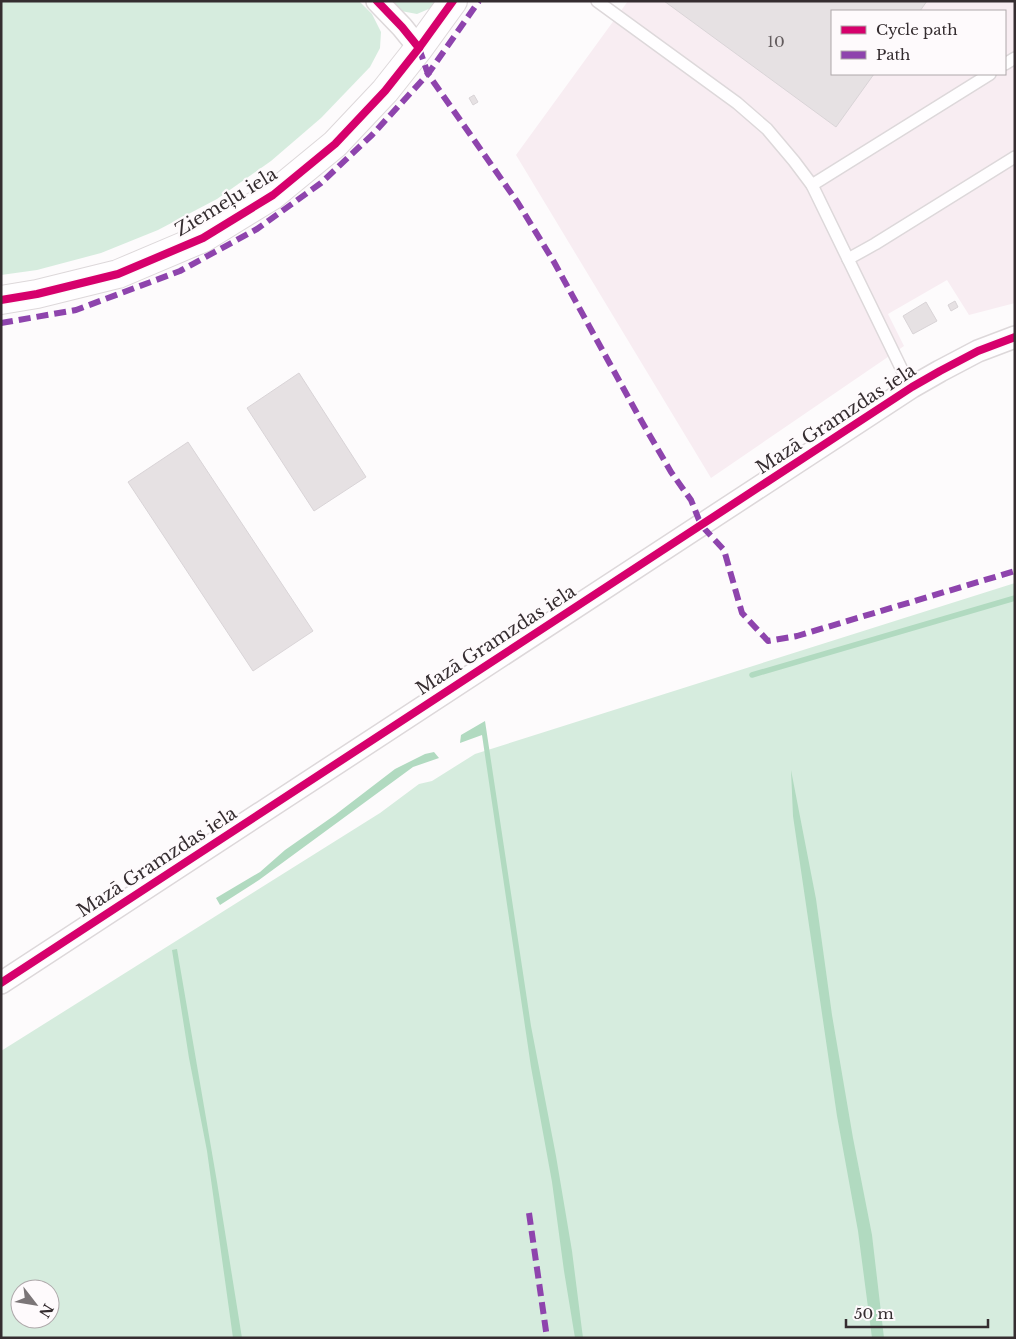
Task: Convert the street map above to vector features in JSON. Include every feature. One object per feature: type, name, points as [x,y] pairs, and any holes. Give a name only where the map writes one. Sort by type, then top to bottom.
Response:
[{"type":"street","points":[[377,1],[402,26],[419,48]]},
{"type":"street","name":"Ziemeļu iela","points":[[1,300],[37,294],[118,274],[203,238],[274,195],[335,144],[385,91],[453,1]]},
{"type":"street","name":"Mazā Gramzdas iela","points":[[1,982],[912,387],[978,351],[1015,337]]},
{"type":"lane","points":[[598,1],[755,117],[780,144],[812,185],[912,387]]},
{"type":"lane","points":[[812,185],[988,75]]},
{"type":"lane","points":[[848,259],[1015,157]]},
{"type":"shaded area","points":[[1,1],[359,1],[372,14],[381,32],[380,48],[370,67],[321,118],[271,161],[217,199],[158,230],[101,253],[37,270],[1,275]]},
{"type":"shaded area","points":[[392,1],[438,1],[431,8],[417,14],[401,11]]},
{"type":"shaded area","points":[[628,1],[1015,1],[1015,303],[969,315],[947,280],[888,314],[904,346],[711,478],[516,155]]},
{"type":"shaded area","points":[[1015,583],[1015,1338],[1,1338],[1,1051],[380,813],[419,784],[432,781],[475,754]]},
{"type":"shaded area","points":[[485,721],[531,1026],[572,1251],[583,1338],[575,1338],[552,1182],[531,1067],[482,735],[460,743],[461,735]]},
{"type":"shaded area","points":[[434,752],[439,758],[413,767],[259,880],[220,905],[216,898],[260,872],[285,850],[395,769],[425,754]]},
{"type":"shaded area","points":[[791,770],[816,899],[832,1015],[872,1235],[884,1338],[872,1338],[858,1231],[837,1116],[793,816]]},
{"type":"shaded area","points":[[177,949],[242,1338],[233,1338],[207,1151],[189,1058],[172,950]]},
{"type":"building","points":[[664,1],[927,1],[921,10],[831,10],[831,75],[873,75],[836,127]]},
{"type":"building","points":[[474,95],[478,102],[473,105],[469,98]]},
{"type":"building","points":[[955,301],[958,307],[951,311],[948,305]]},
{"type":"building","points":[[926,302],[937,321],[913,334],[903,316]]},
{"type":"building","points":[[299,373],[366,477],[314,511],[247,408]]},
{"type":"building","points":[[188,442],[313,631],[253,671],[128,482]]},
{"type":"waterway","points":[[752,675],[1015,598]]},
{"type":"marked path","points":[[1,323],[76,310],[180,271],[257,229],[321,183],[372,135],[428,74],[479,1]]},
{"type":"marked path","points":[[419,48],[428,74],[518,203],[554,262],[638,415],[671,472],[691,500],[701,525],[724,550],[742,613],[768,641],[797,636],[1015,571]]},
{"type":"marked path","points":[[529,1213],[547,1338]]},
{"type":"cycle path","points":[[377,1],[419,48]]},
{"type":"cycle path","points":[[1,300],[37,294],[118,274],[203,238],[273,195],[335,144],[385,91],[453,1]]},
{"type":"cycle path","points":[[1,983],[912,387],[978,351],[1015,337]]}]
